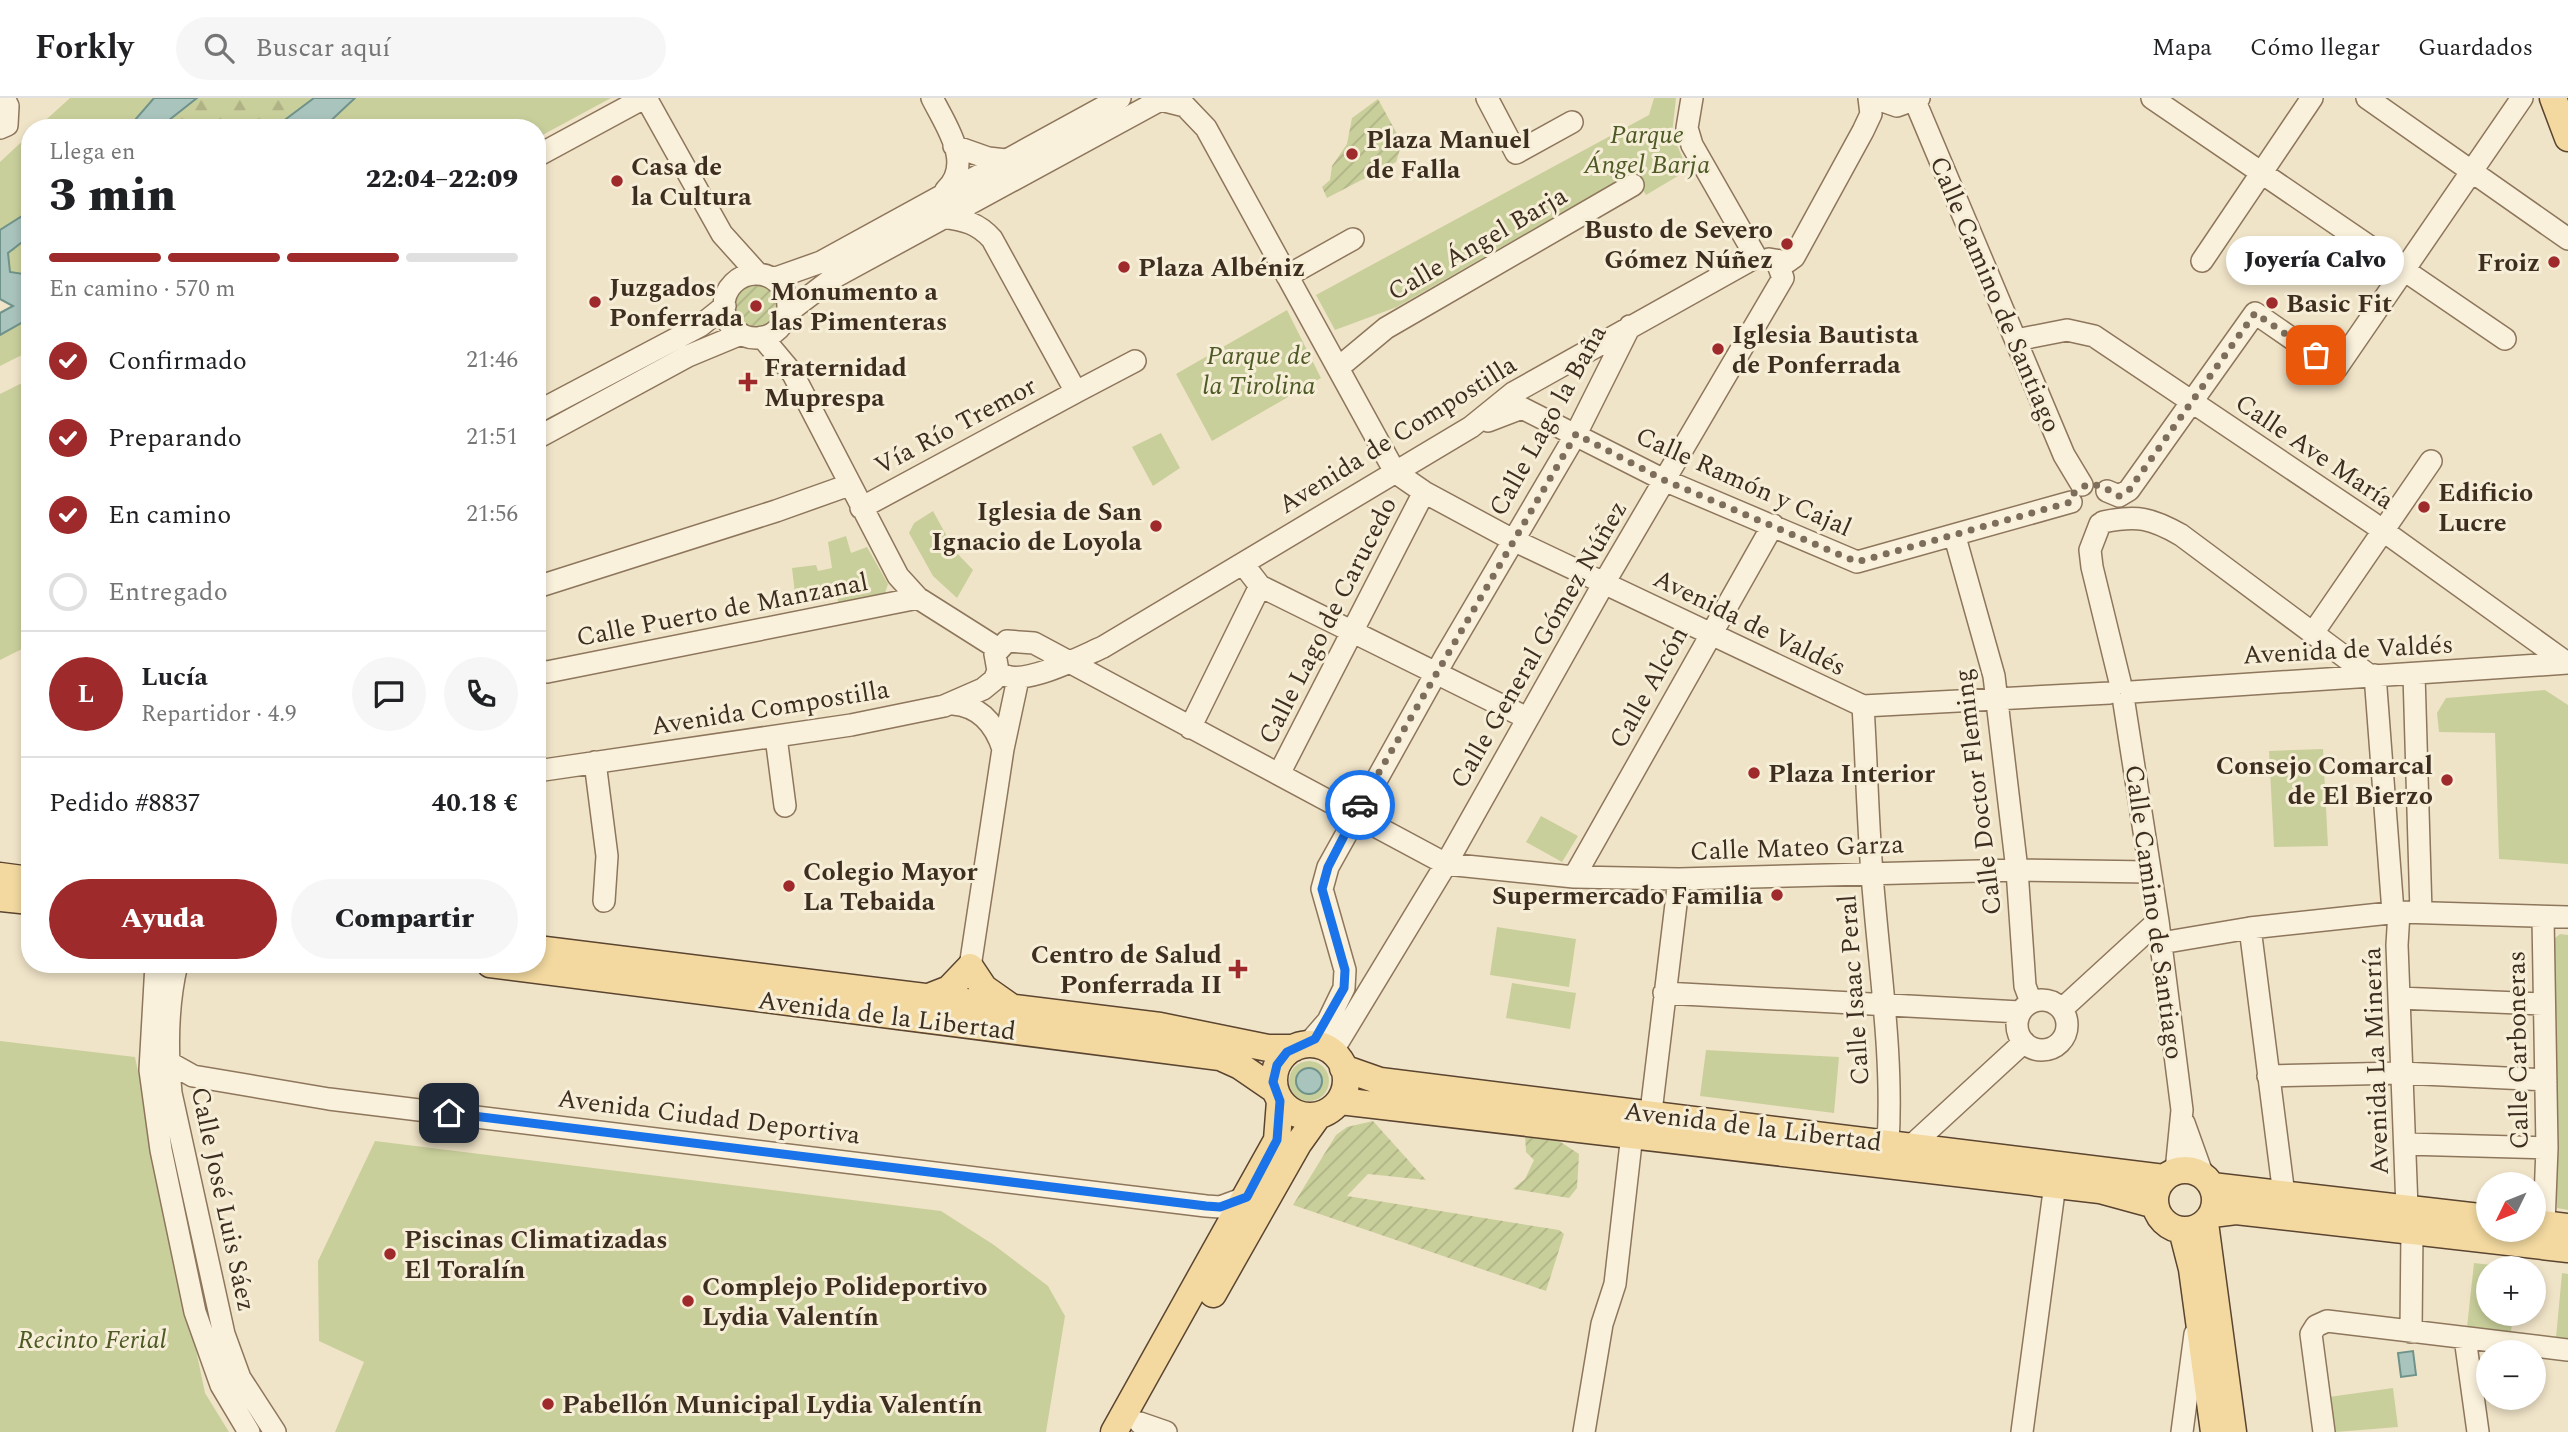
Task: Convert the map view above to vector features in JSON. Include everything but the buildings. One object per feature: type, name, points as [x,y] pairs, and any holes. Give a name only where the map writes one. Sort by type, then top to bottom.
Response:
[{"type":"main road","points":[[2553,98],[2568,138]]},
{"type":"main road","points":[[0,876],[21,879]]},
{"type":"main road","points":[[0,898],[21,900]]},
{"type":"main road","name":"Avenida de la Libertad","points":[[546,951],[744,985],[1220,1058],[1240,1066],[1277,1096]]},
{"type":"main road","points":[[926,998],[949,989],[970,967],[984,988],[1012,1008]]},
{"type":"main road","name":"Avenida de la Libertad","points":[[546,969],[926,998],[1194,1030],[1268,1048],[1319,1053],[1380,1081],[2170,1175]]},
{"type":"main road","points":[[1114,1432],[1277,1140],[1277,1065],[1319,1053],[1346,1079],[1340,1101],[1318,1116],[1298,1144],[1137,1427]]},
{"type":"main road","points":[[1277,1096],[1300,1115],[1318,1116]]},
{"type":"main road","name":"Avenida de la Libertad","points":[[1340,1101],[2055,1184],[2099,1190],[2155,1205]]},
{"type":"main road","points":[[2476,1218],[2410,1220],[2236,1211],[2199,1223],[2164,1222],[2155,1205],[2156,1192],[2170,1175],[2186,1170],[2207,1181],[2410,1220],[2568,1249]]},
{"type":"main road","points":[[2207,1181],[2215,1202],[2199,1223],[2192,1269],[2214,1432]]},
{"type":"main road","points":[[2199,1223],[2233,1432]]},
{"type":"street","points":[[0,128],[7,125],[9,117],[4,98]]},
{"type":"street","points":[[546,151],[645,98],[722,234],[787,298],[786,316],[793,373],[898,576],[918,598],[998,648]]},
{"type":"street","points":[[932,98],[959,158],[959,173],[955,182],[941,194]]},
{"type":"street","points":[[734,283],[821,262],[1119,98]]},
{"type":"street","points":[[1203,98],[1204,127]]},
{"type":"street","points":[[1487,98],[1516,153],[1572,122]]},
{"type":"street","points":[[1692,98],[1687,128],[1692,145],[1756,257],[1777,262],[1794,257],[1871,114],[1872,98],[1897,106],[1917,100]]},
{"type":"street","points":[[2151,98],[2504,339]]},
{"type":"street","points":[[2202,261],[2312,98]]},
{"type":"street","points":[[2367,98],[2568,239]]},
{"type":"street","points":[[2372,675],[2181,535],[2155,520],[2129,517],[2088,524],[2079,520],[2077,494],[2095,484],[2119,496],[2129,490],[2194,403],[2255,313],[2336,369],[2522,98]]},
{"type":"street","points":[[546,433],[688,356],[774,332],[786,316],[833,278],[1162,99],[1185,106],[1204,127],[1395,472]]},
{"type":"street","name":"Calle Camino de Santiago","points":[[1917,100],[2064,455],[2077,494]]},
{"type":"street","points":[[954,146],[988,158],[1006,160]]},
{"type":"street","name":"Calle Ángel Barja","points":[[1333,358],[1633,185]]},
{"type":"street","name":"Vía Río Tremor","points":[[992,239],[991,206],[996,188]]},
{"type":"street","name":"Vía Río Tremor","points":[[943,217],[967,220],[982,227],[992,239],[1076,392]]},
{"type":"street","points":[[546,407],[699,326],[724,306],[734,283],[722,234]]},
{"type":"street","points":[[1287,276],[1353,239]]},
{"type":"street","name":"Avenida de Compostilla","points":[[1012,676],[1071,661],[1103,647],[1471,427],[1513,393],[1756,257]]},
{"type":"street","name":"Calle General Gómez Núñez","points":[[1319,1053],[1346,1034],[1446,864],[1604,583],[1783,278],[1777,262]]},
{"type":"street","points":[[724,306],[729,322],[752,336],[793,373]]},
{"type":"street","name":"Calle Lago la Baña","points":[[1319,1053],[1328,1021],[1344,988],[1345,970],[1322,889],[1328,867],[1436,672],[1576,434],[1630,326]]},
{"type":"street","name":"Calle Ave María","points":[[2016,340],[2042,332],[2081,331],[2094,336],[2383,530],[2568,663]]},
{"type":"street","name":"Vía Río Tremor","points":[[861,508],[1135,361]]},
{"type":"street","name":"Calle Ramón y Cajal","points":[[1471,427],[1522,408],[1664,480],[1857,562],[1955,537],[2077,494]]},
{"type":"street","points":[[2313,633],[2431,461]]},
{"type":"street","name":"Avenida de Valdés","points":[[1395,472],[1424,492],[1513,540],[1863,706],[1997,701],[2568,663]]},
{"type":"street","points":[[546,584],[849,485]]},
{"type":"street","points":[[2102,523],[2112,507],[2108,491]]},
{"type":"street","name":"Calle Lago de Carucedo","points":[[1279,774],[1424,492]]},
{"type":"street","name":"Calle Camino de Santiago","points":[[2102,523],[2090,550],[2092,567],[2121,693],[2158,921],[2183,1121],[2207,1181]]},
{"type":"street","name":"Calle Alcón","points":[[1574,877],[1773,525]]},
{"type":"street","name":"Calle Doctor Fleming","points":[[1955,537],[1994,676],[2017,870],[2026,1007]]},
{"type":"street","points":[[1243,564],[1260,586],[1527,718]]},
{"type":"street","points":[[1190,728],[1260,586]]},
{"type":"street","name":"Calle Puerto de Manzanal","points":[[546,672],[918,598]]},
{"type":"street","points":[[1012,676],[1032,666],[1032,651],[1019,640]]},
{"type":"street","points":[[1012,676],[994,660],[998,648],[1007,641],[1034,643],[1446,864]]},
{"type":"street","points":[[1102,678],[1099,670],[1103,647]]},
{"type":"street","points":[[2414,674],[2421,912]]},
{"type":"street","name":"Avenida La Minería","points":[[2372,675],[2396,912],[2410,1220],[2411,1332]]},
{"type":"street","points":[[970,967],[1012,676]]},
{"type":"street","name":"Avenida Compostilla","points":[[546,770],[851,725],[953,704],[983,690],[994,680],[1012,676]]},
{"type":"street","points":[[953,704],[974,709],[988,719],[1003,749]]},
{"type":"street","points":[[2378,714],[2391,704],[2401,704],[2415,713]]},
{"type":"street","name":"Calle Isaac Peral","points":[[1863,706],[1872,873],[1890,1111],[1899,1144]]},
{"type":"street","points":[[776,737],[785,806]]},
{"type":"street","points":[[596,762],[607,856],[604,901]]},
{"type":"street","name":"Calle Mateo Garza","points":[[1446,864],[1574,877],[1679,879],[2017,870],[2150,872]]},
{"type":"street","points":[[2390,867],[2398,878],[2405,880],[2414,878],[2420,869]]},
{"type":"street","points":[[1651,1112],[1679,879]]},
{"type":"street","points":[[2161,943],[2250,928],[2396,912],[2568,918]]},
{"type":"street","name":"Calle Carboneras","points":[[2543,917],[2549,1224]]},
{"type":"street","points":[[2062,1009],[2158,921]]},
{"type":"street","points":[[2250,928],[2284,1195]]},
{"type":"street","name":"Calle José Luis Sáez","points":[[155,973],[150,1070],[161,1150],[195,1312],[221,1385],[249,1432]]},
{"type":"street","name":"Calle José Luis Sáez","points":[[175,973],[168,1062],[174,1106],[224,1334],[240,1378],[275,1432]]},
{"type":"street","points":[[1664,993],[1884,1004],[2026,1007],[2047,1001],[2062,1009]]},
{"type":"street","points":[[2399,998],[2543,1004]]},
{"type":"street","points":[[2026,1007],[2018,1031],[2024,1042],[2037,1050],[2058,1044],[2066,1031],[2062,1009]]},
{"type":"street","points":[[1899,1144],[2024,1042]]},
{"type":"street","name":"Avenida Ciudad Deportiva","points":[[168,1062],[177,1070],[212,1081],[329,1099],[1198,1205],[1220,1207],[1247,1197]]},
{"type":"street","points":[[2268,1076],[2402,1073],[2546,1080]]},
{"type":"street","points":[[174,1106],[184,1092],[199,1083],[212,1081]]},
{"type":"street","name":"Calle Camino de Santiago","points":[[2170,1175],[2183,1121]]},
{"type":"street","points":[[1584,1432],[1602,1324],[1615,1284],[1632,1134]]},
{"type":"street","points":[[2406,1144],[2547,1148]]},
{"type":"street","points":[[2022,1432],[2055,1184]]},
{"type":"street","points":[[1198,1205],[1218,1215],[1226,1235]]},
{"type":"street","points":[[2182,1432],[2197,1311]]},
{"type":"street","points":[[2324,1432],[2311,1334],[2316,1326],[2327,1321],[2568,1350]]},
{"type":"street","points":[[2465,1338],[2478,1432]]},
{"type":"street","points":[[1137,1427],[1166,1432]]},
{"type":"green space","points":[[70,98],[154,98],[136,119],[47,119]]},
{"type":"green space","points":[[197,98],[314,98],[286,119],[170,119]]},
{"type":"green space","points":[[355,98],[611,98],[546,133],[546,119],[333,119]]},
{"type":"green space","name":"Parque Ángel Barja","points":[[1654,98],[1676,98],[1672,134],[1688,170],[1646,195],[1631,173],[1397,307],[1335,330],[1316,295],[1649,115]]},
{"type":"green space","points":[[1378,99],[1402,143],[1396,162],[1327,198],[1322,187],[1330,180],[1332,166],[1347,144],[1352,118]]},
{"type":"green space","points":[[21,142],[21,217],[0,230],[0,162]]},
{"type":"green space","points":[[21,243],[21,274],[10,272],[8,253]]},
{"type":"green space","points":[[755,283],[771,289],[777,305],[771,321],[755,327],[739,321],[733,305],[739,289]]},
{"type":"green space","name":"Parque de la Tirolina","points":[[1287,310],[1321,378],[1212,441],[1176,374]]},
{"type":"green space","points":[[21,323],[21,356],[0,366],[0,335]]},
{"type":"green space","points":[[21,384],[21,650],[0,660],[0,394]]},
{"type":"green space","points":[[1161,433],[1180,468],[1153,486],[1132,447]]},
{"type":"green space","points":[[933,511],[955,551],[973,570],[957,598],[933,576],[909,533],[914,523]]},
{"type":"green space","points":[[846,536],[851,553],[867,547],[888,584],[885,593],[839,605],[835,588],[795,594],[792,568],[816,565],[818,571],[832,568],[828,542]]},
{"type":"green space","points":[[2545,690],[2568,705],[2568,864],[2499,859],[2495,733],[2439,732],[2437,713],[2446,698]]},
{"type":"green space","points":[[2323,749],[2328,846],[2274,847],[2269,751]]},
{"type":"green space","points":[[1541,816],[1578,836],[1562,862],[1526,842]]},
{"type":"green space","points":[[1497,927],[1576,939],[1569,987],[1490,975]]},
{"type":"green space","points":[[2560,934],[2568,935],[2568,1210],[2557,1208],[2554,939]]},
{"type":"green space","points":[[1512,983],[1576,993],[1570,1029],[1506,1018]]},
{"type":"green space","name":"Recinto Ferial","points":[[0,1041],[135,1057],[205,1393],[229,1432],[0,1432]]},
{"type":"green space","points":[[1706,1050],[1839,1057],[1834,1113],[1700,1096]]},
{"type":"green space","points":[[1309,1061],[1323,1067],[1329,1081],[1323,1095],[1309,1101],[1295,1095],[1289,1081],[1295,1067]]},
{"type":"green space","points":[[1373,1121],[1426,1180],[1368,1174],[1347,1196],[1559,1230],[1564,1234],[1546,1291],[1293,1205],[1336,1135],[1347,1127]]},
{"type":"green space","points":[[1525,1135],[1559,1141],[1579,1154],[1577,1188],[1569,1198],[1513,1189],[1525,1179],[1534,1160],[1526,1152]]},
{"type":"green space","name":"Complejo Polideportivo Lydia Valentín","points":[[375,1141],[941,1211],[994,1245],[1048,1286],[1065,1316],[1046,1432],[335,1432],[364,1362],[319,1341],[318,1261]]},
{"type":"green space","points":[[2476,1263],[2476,1326],[2512,1326],[2511,1332],[2467,1327]]},
{"type":"green space","points":[[2562,1273],[2568,1274],[2568,1339],[2556,1338]]},
{"type":"green space","points":[[2393,1388],[2398,1427],[2336,1432],[2329,1397]]},
{"type":"water","points":[[154,98],[197,98],[170,119],[136,119]]},
{"type":"water","points":[[314,98],[355,98],[333,119],[286,119]]},
{"type":"water","points":[[21,217],[21,243],[8,253],[10,272],[21,274],[21,323],[0,335],[0,313],[13,306],[0,299],[0,230]]},
{"type":"water","points":[[1309,1068],[1318,1072],[1322,1081],[1318,1090],[1309,1094],[1300,1090],[1296,1081],[1300,1072]]},
{"type":"water","points":[[2413,1351],[2416,1375],[2401,1377],[2398,1353]]},
{"type":"way so far","points":[[1360,805],[1576,434],[1664,480],[1857,562],[1955,537],[2071,502],[2074,493],[2082,485],[2102,486],[2115,496],[2129,490],[2194,403],[2255,313],[2316,355]]},
{"type":"place","name":"Plaza Manuel de Falla","points":[[1352,154]]},
{"type":"place","name":"Casa de la Cultura","points":[[617,181]]},
{"type":"place","name":"Busto de Severo Gómez Núñez","points":[[1787,244]]},
{"type":"place","name":"Froiz","points":[[2554,262]]},
{"type":"place","name":"Plaza Albéniz","points":[[1124,267]]},
{"type":"place","name":"Juzgados Ponferrada","points":[[595,302]]},
{"type":"place","name":"Basic Fit","points":[[2272,303]]},
{"type":"place","name":"Monumento a las Pimenteras","points":[[756,306]]},
{"type":"place","name":"Iglesia Bautista de Ponferrada","points":[[1718,349]]},
{"type":"place","name":"Joyería Calvo","points":[[2316,355]]},
{"type":"place","name":"Fraternidad Muprespa","points":[[748,382]]},
{"type":"place","name":"Edificio Lucre","points":[[2424,507]]},
{"type":"place","name":"Iglesia de San Ignacio de Loyola","points":[[1156,526]]},
{"type":"place","name":"Plaza Interior","points":[[1754,773]]},
{"type":"place","name":"Consejo Comarcal de El Bierzo","points":[[2447,780]]},
{"type":"place","name":"Colegio Mayor La Tebaida","points":[[789,886]]},
{"type":"place","name":"Supermercado Familia","points":[[1777,895]]},
{"type":"place","name":"Centro de Salud Ponferrada II","points":[[1238,969]]},
{"type":"place","name":"Piscinas Climatizadas El Toralín","points":[[390,1254]]},
{"type":"place","name":"Complejo Polideportivo Lydia Valentín","points":[[688,1301]]},
{"type":"place","name":"Pabellón Municipal Lydia Valentín","points":[[548,1404]]},
{"type":"route","points":[[449,1113],[1206,1206],[1220,1207],[1231,1204],[1247,1197],[1277,1140],[1280,1101],[1273,1082],[1277,1065],[1287,1052],[1315,1039],[1328,1021],[1344,988],[1345,970],[1322,889],[1328,867],[1360,805]]}]
